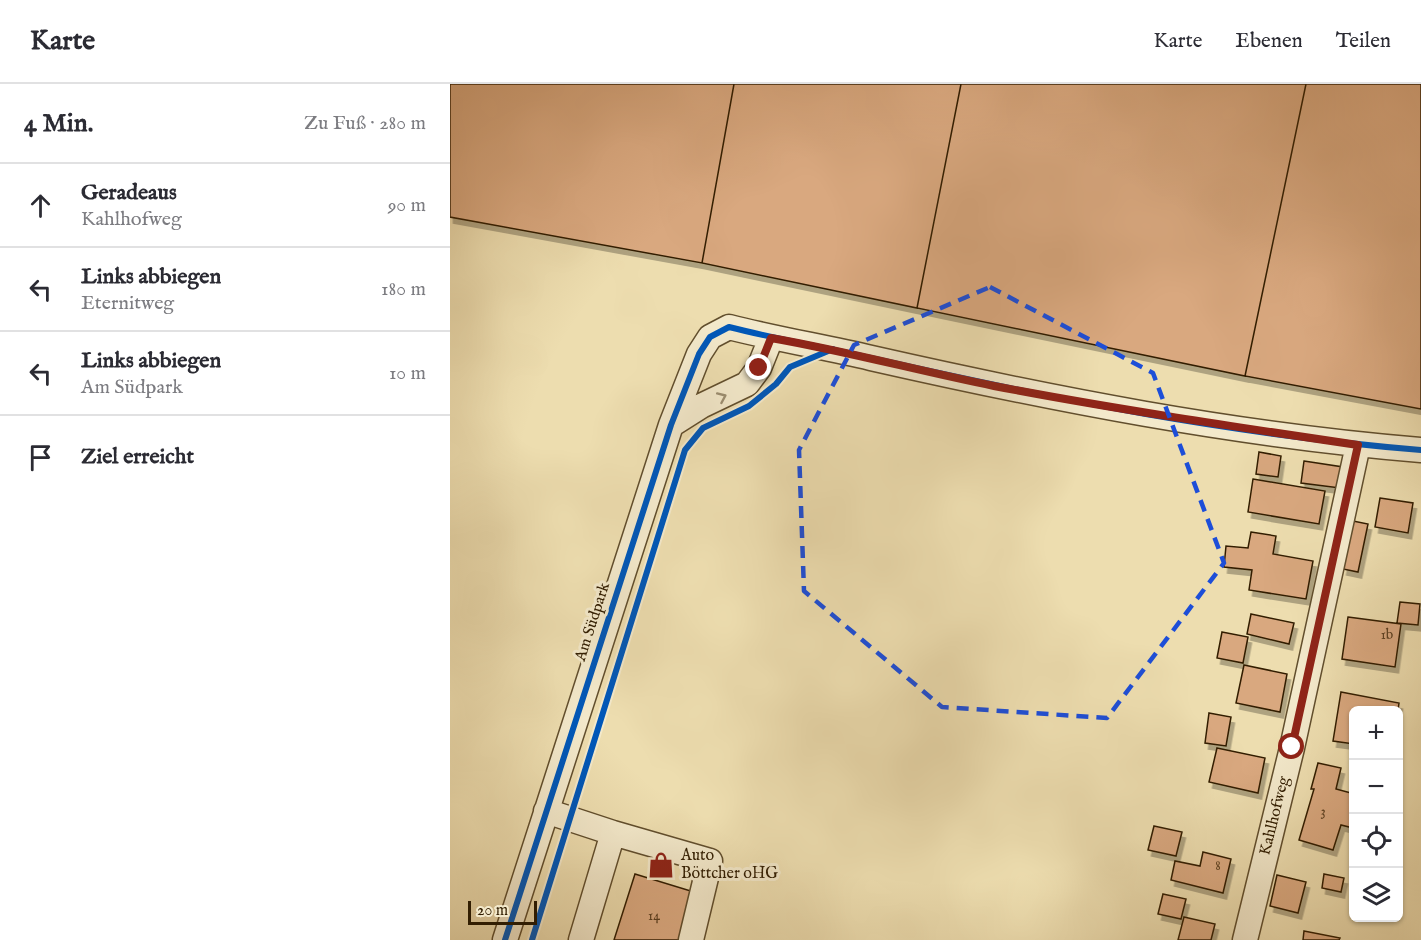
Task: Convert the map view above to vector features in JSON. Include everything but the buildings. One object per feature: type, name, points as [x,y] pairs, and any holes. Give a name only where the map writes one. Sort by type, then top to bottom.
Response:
[{"type":"street","name":"Am Südpark","points":[[505,940],[671,424],[699,354],[710,337],[729,327],[771,338]]},
{"type":"street","points":[[671,424],[701,406],[747,384],[759,368],[771,338],[834,349],[992,386],[1206,423],[1358,445],[1421,450]]},
{"type":"street","name":"Kahlhofweg","points":[[1245,940],[1292,747],[1358,445]]},
{"type":"street","points":[[546,810],[613,833],[710,861],[691,940]]},
{"type":"street","points":[[581,940],[613,833]]},
{"type":"highlighted area","points":[[990,287],[1153,373],[1224,563],[1107,718],[942,707],[804,591],[799,450],[854,345]]},
{"type":"cycle path","points":[[505,940],[671,425],[699,354],[710,337],[729,327],[1007,388],[1145,414],[1282,435],[1421,450]]},
{"type":"cycle path","points":[[532,940],[685,450],[703,428],[749,406],[776,384],[790,367],[833,349]]},
{"type":"place","name":"Auto Böttcher oHG","points":[[661,865]]},
{"type":"route","points":[[759,368],[771,338],[834,349],[992,386],[1206,423],[1358,445],[1292,747]]}]
